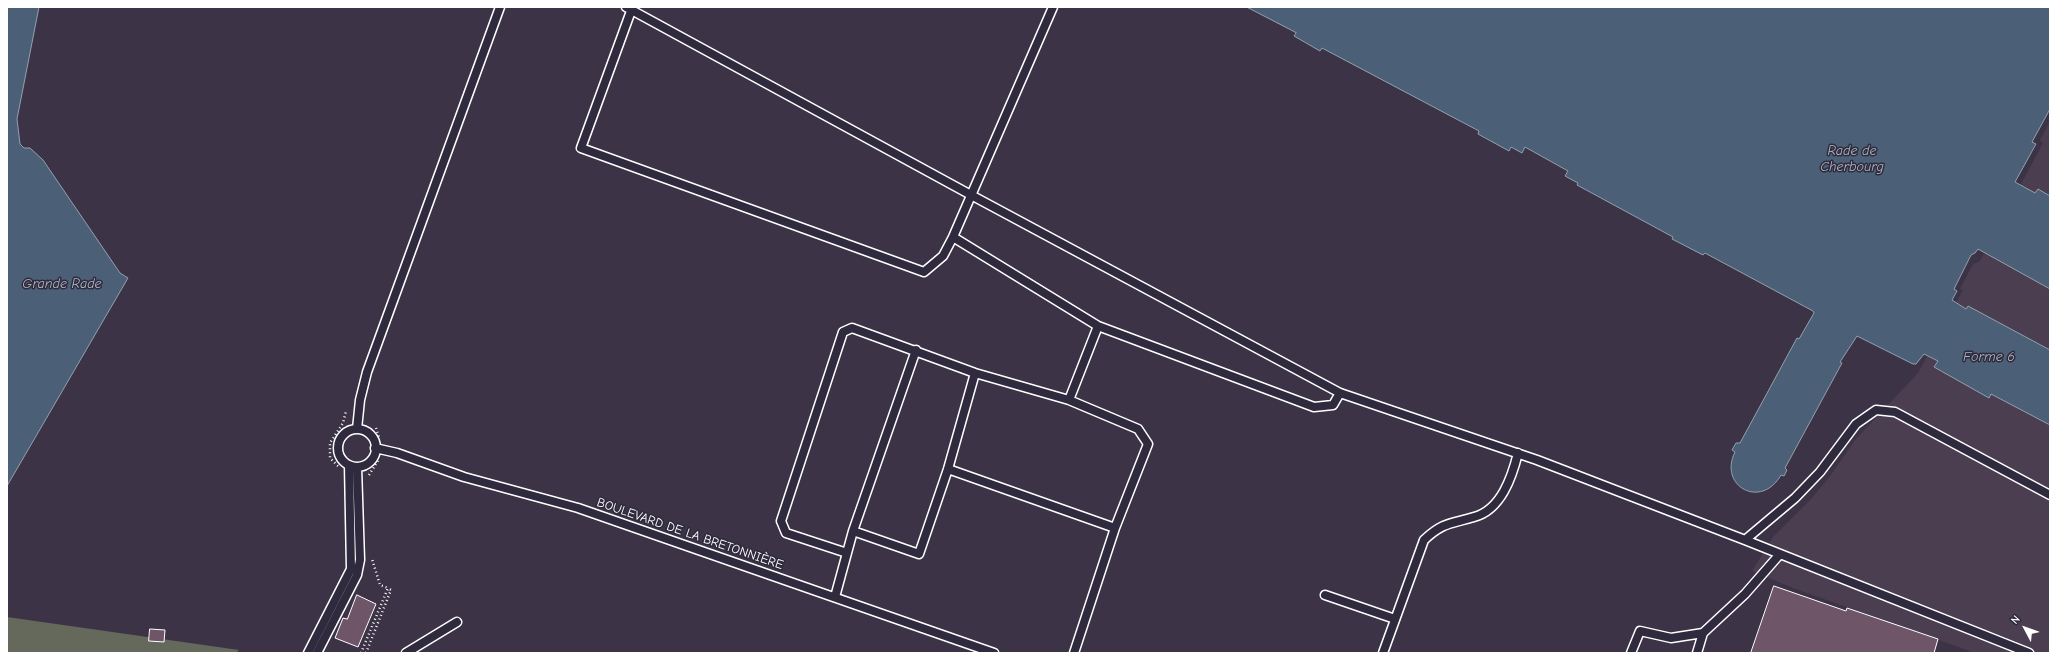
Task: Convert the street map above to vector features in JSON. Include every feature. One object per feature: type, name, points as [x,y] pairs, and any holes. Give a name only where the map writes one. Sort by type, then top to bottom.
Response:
[{"type":"lane","points":[[357,430],[360,400],[367,372],[500,7]]},
{"type":"lane","points":[[1053,7],[971,195],[953,237],[943,256],[924,272],[581,148],[629,9],[971,195],[1340,393],[1518,453],[1745,540],[2029,653]]},
{"type":"lane","points":[[953,237],[1098,326],[1314,407],[1333,406],[1340,393]]},
{"type":"lane","points":[[1069,400],[1098,326]]},
{"type":"lane","points":[[848,553],[786,533],[782,521],[843,332],[852,328],[916,350],[975,373],[1069,400],[1138,429],[1148,444],[1115,528],[1074,653]]},
{"type":"lane","points":[[835,597],[853,531],[916,350]]},
{"type":"lane","points":[[853,531],[919,554],[948,469],[975,373]]},
{"type":"lane","points":[[1745,540],[1794,498],[1820,472],[1856,424],[1876,410],[1895,412],[2050,495]]},
{"type":"lane","points":[[357,430],[365,431],[370,435],[374,440],[375,448],[372,458],[368,462],[353,466],[341,459],[338,447],[342,436],[347,432],[357,430]]},
{"type":"lane","name":"BOULEVARD DE LA BRETONNIÈRE","points":[[375,448],[397,453],[464,477],[578,508],[994,653]]},
{"type":"lane","points":[[1383,653],[1424,540],[1436,529],[1476,517],[1491,508],[1505,489],[1518,453]]},
{"type":"lane","points":[[317,653],[357,575],[360,560],[353,466]]},
{"type":"lane","points":[[308,653],[351,569],[353,466]]},
{"type":"lane","points":[[948,469],[1115,528]]},
{"type":"lane","points":[[1696,653],[1702,633],[1745,594],[1780,554]]},
{"type":"lane","points":[[1325,595],[1395,620]]},
{"type":"lane","points":[[406,653],[457,622]]},
{"type":"lane","points":[[1631,653],[1640,631],[1670,638],[1702,633]]},
{"type":"path","points":[[366,653],[391,590],[384,586]]},
{"type":"path","points":[[361,653],[388,588]]},
{"type":"shaded area","points":[[2050,121],[2050,653],[1975,653],[1793,588],[1752,571],[1773,537],[1812,498],[1830,476],[1856,439],[1918,373],[1963,290],[1960,289],[1973,264],[1980,261],[2043,143],[2040,140]]},
{"type":"green space","points":[[7,617],[239,650],[236,653],[7,653]]},
{"type":"water","name":"Grande Rade","points":[[7,7],[39,7],[17,119],[20,144],[24,148],[30,148],[43,160],[120,273],[128,278],[7,486]]},
{"type":"water","name":"Rade de Cherbourg","points":[[1247,7],[2050,7],[2050,109],[2032,142],[2036,144],[2015,182],[2035,193],[2038,189],[2050,196],[2050,289],[1978,249],[1971,255],[1954,289],[1957,291],[1952,300],[1966,309],[1968,306],[2050,350],[2050,425],[1991,394],[1989,398],[1934,367],[1938,361],[1924,354],[1916,364],[1913,364],[1857,336],[1840,362],[1842,363],[1785,468],[1787,470],[1784,476],[1781,475],[1773,485],[1763,491],[1753,492],[1744,489],[1737,483],[1732,475],[1731,464],[1735,452],[1732,450],[1736,443],[1740,443],[1797,338],[1799,339],[1814,313],[1813,311],[1705,253],[1703,255],[1672,239],[1673,237],[1577,185],[1578,183],[1565,176],[1568,171],[1525,147],[1522,153],[1511,147],[1509,151],[1478,134],[1479,131],[1322,48],[1320,51],[1294,36],[1296,33]]},
{"type":"building","points":[[1774,586],[1846,611],[1847,608],[1938,639],[1934,653],[1751,653]]},
{"type":"building","points":[[357,595],[376,604],[358,647],[335,638],[343,618],[347,619]]},
{"type":"building","points":[[150,629],[165,630],[164,642],[149,641]]},
{"type":"water label","name":"Forme 6","points":[[1989,357]]}]
